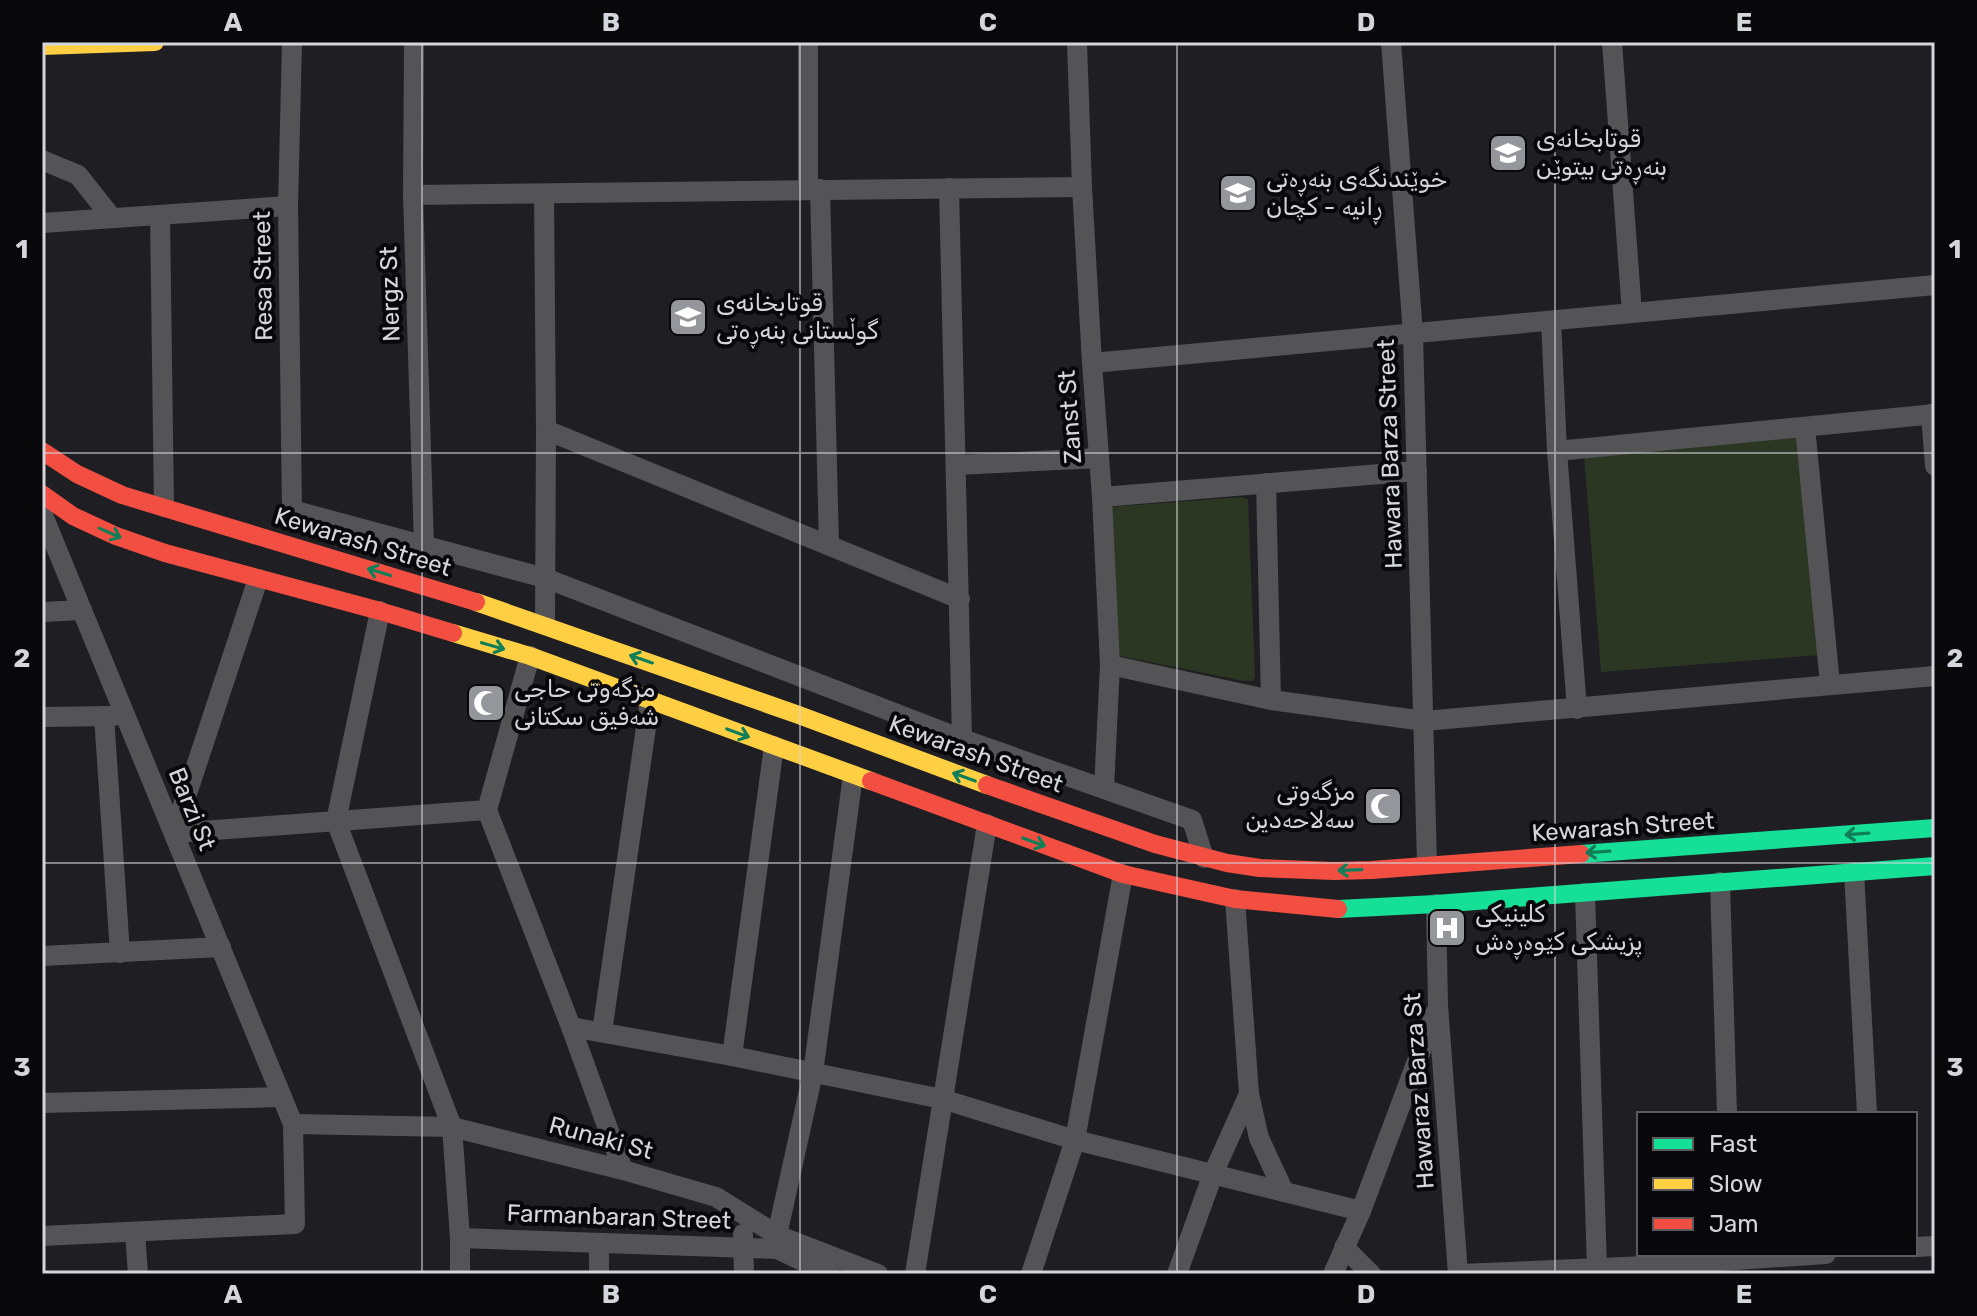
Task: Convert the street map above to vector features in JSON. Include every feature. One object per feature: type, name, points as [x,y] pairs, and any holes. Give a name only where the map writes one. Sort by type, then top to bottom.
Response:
[{"type":"main road","points":[[42,46],[155,42]]},
{"type":"main road","name":"Kewarash Street","points":[[42,451],[77,474],[122,495],[164,507],[447,612],[530,656],[1123,874],[1235,899],[1335,909],[1935,866]]},
{"type":"main road","name":"Kewarash Street","points":[[42,494],[73,516],[116,536],[165,553],[380,611],[447,612],[545,625],[1155,844],[1204,858],[1260,868],[1372,870],[1935,828]]},
{"type":"street","name":"Resa Street","points":[[292,42],[288,206],[292,510],[424,545]]},
{"type":"street","name":"Nergz St","points":[[414,42],[413,195],[424,545]]},
{"type":"street","points":[[808,42],[829,545]]},
{"type":"street","name":"Zanst St","points":[[1077,42],[1082,187],[1110,665],[1104,789]]},
{"type":"street","name":"Hawara Barza Street","points":[[1391,42],[1413,334],[1427,864]]},
{"type":"street","points":[[1612,42],[1632,313]]},
{"type":"street","points":[[42,160],[78,175],[112,218]]},
{"type":"street","points":[[413,195],[1082,187]]},
{"type":"street","points":[[949,188],[962,739]]},
{"type":"street","points":[[544,194],[545,625]]},
{"type":"street","points":[[42,223],[288,206]]},
{"type":"street","points":[[160,215],[164,507]]},
{"type":"street","points":[[1092,363],[1935,285]]},
{"type":"street","points":[[1551,321],[1557,451],[1577,709]]},
{"type":"street","points":[[1557,451],[1933,414],[1935,466]]},
{"type":"street","points":[[1805,427],[1830,684]]},
{"type":"street","points":[[546,430],[960,599]]},
{"type":"street","points":[[957,465],[1099,458]]},
{"type":"street","points":[[1102,497],[1417,471]]},
{"type":"street","points":[[1266,483],[1271,700]]},
{"type":"street","name":"Barzi St","points":[[42,513],[293,1124]]},
{"type":"street","points":[[424,545],[545,578],[962,739],[1192,820],[1204,858]]},
{"type":"street","points":[[258,579],[174,833],[487,810]]},
{"type":"street","points":[[42,612],[82,610]]},
{"type":"street","points":[[380,611],[336,821],[452,1127],[460,1274]]},
{"type":"street","points":[[530,656],[487,810],[623,1170]]},
{"type":"street","points":[[1110,665],[1271,700],[1424,721],[1935,676]]},
{"type":"street","points":[[602,1032],[650,700]]},
{"type":"street","points":[[42,717],[125,715]]},
{"type":"street","points":[[104,716],[120,953]]},
{"type":"street","points":[[732,1056],[774,746]]},
{"type":"street","points":[[777,1242],[813,1073],[853,775]]},
{"type":"street","points":[[915,1274],[987,824]]},
{"type":"street","points":[[1854,872],[1867,1112]]},
{"type":"street","points":[[1031,1274],[1075,1140],[1123,874]]},
{"type":"street","points":[[1720,882],[1727,1112]]},
{"type":"street","points":[[1585,893],[1597,1268]]},
{"type":"street","points":[[1235,899],[1249,1094],[1259,1138],[1284,1192]]},
{"type":"street","name":"Hawaraz Barza St","points":[[1436,904],[1438,1005],[1459,1274]]},
{"type":"street","points":[[42,956],[221,947]]},
{"type":"street","points":[[1333,1274],[1361,1211],[1438,1005]]},
{"type":"street","points":[[571,1027],[942,1099],[1075,1140],[1361,1211]]},
{"type":"street","points":[[1177,1274],[1213,1174],[1249,1094]]},
{"type":"street","points":[[42,1103],[282,1097]]},
{"type":"street","points":[[42,1236],[295,1224],[293,1124]]},
{"type":"street","name":"Runaki St","points":[[293,1124],[452,1127],[623,1170],[716,1197],[744,1214],[777,1242],[830,1274]]},
{"type":"street","points":[[744,1214],[744,1274]]},
{"type":"street","points":[[135,1232],[138,1274]]},
{"type":"street","name":"Farmanbaran Street","points":[[460,1238],[742,1248],[777,1242]]},
{"type":"street","name":"Runaki St","points":[[777,1242],[878,1274]]},
{"type":"street","points":[[599,1243],[599,1274]]},
{"type":"street","points":[[1344,1247],[1371,1274]]},
{"type":"street","points":[[1459,1274],[1763,1256]]},
{"type":"green space","points":[[1802,436],[1819,655],[1601,672],[1584,454]]},
{"type":"green space","points":[[1241,497],[1248,499],[1255,678],[1244,681],[1120,656],[1111,507]]},
{"type":"traffic: fast","points":[[1581,854],[1935,828]]},
{"type":"traffic: fast","points":[[1338,909],[1935,866]]},
{"type":"traffic: slow","points":[[42,46],[155,42]]},
{"type":"traffic: slow","points":[[476,602],[796,714],[987,785]]},
{"type":"traffic: slow","points":[[453,633],[530,656],[871,781]]},
{"type":"traffic: jam","points":[[42,451],[77,474],[122,495],[476,602]]},
{"type":"traffic: jam","points":[[42,494],[73,516],[116,536],[165,553],[453,633]]},
{"type":"traffic: jam","points":[[871,781],[1123,874],[1235,899],[1338,909]]},
{"type":"traffic: jam","points":[[987,785],[1155,844],[1227,863],[1260,868],[1372,870],[1581,854]]},
{"type":"place","name":"قوتابخانەی بنەڕەتی بیتوێن","points":[[1508,153]]},
{"type":"place","name":"خوێندنگەی بنەڕەتی ڕانیە - کچان","points":[[1238,193]]},
{"type":"place","name":"قوتابخانه‌ی گوڵستانی بنه‌ڕه‌تی","points":[[688,317]]},
{"type":"place","name":"مزگەوتی حاجی شەفیق سکتانی","points":[[486,703]]},
{"type":"place","name":"مزگەوتی سەلاحەدین","points":[[1383,806]]},
{"type":"place","name":"كلینیكی پزیشكی كێوەڕەش","points":[[1447,928]]}]
